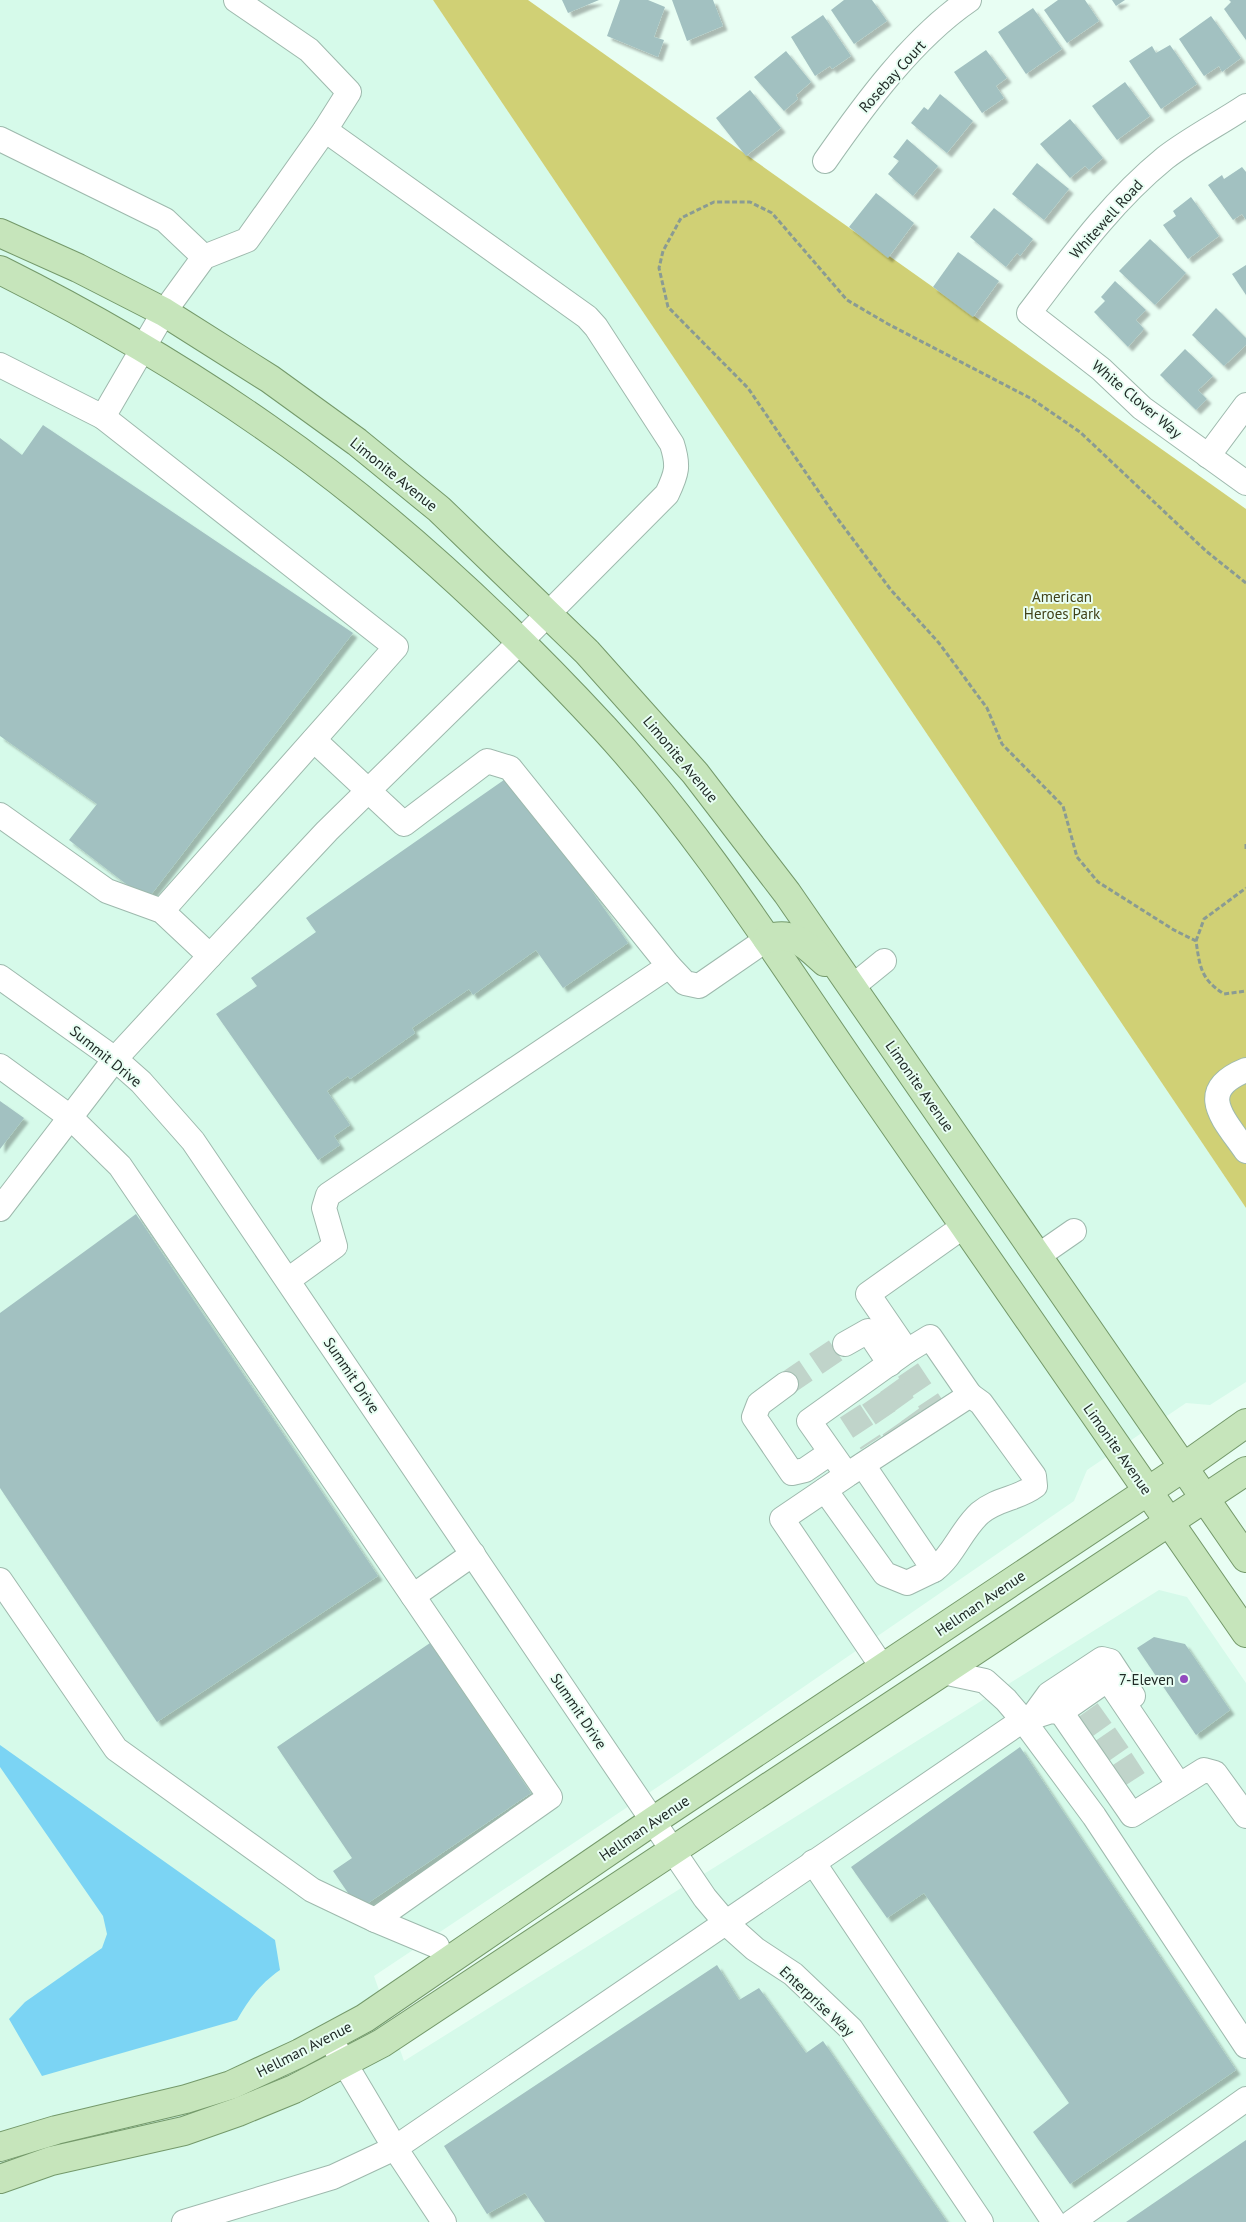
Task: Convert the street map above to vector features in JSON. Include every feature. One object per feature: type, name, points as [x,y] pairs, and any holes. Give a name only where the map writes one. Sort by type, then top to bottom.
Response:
[{"type":"main road","name":"Limonite Avenue","points":[[0,233],[78,268],[164,312],[270,380],[357,442],[439,509],[587,652],[696,773],[787,893],[1246,1558]]},
{"type":"main road","name":"Limonite Avenue","points":[[0,270],[142,349],[268,428],[332,476],[427,556],[520,642],[605,729],[716,865],[1246,1633]]},
{"type":"main road","points":[[767,940],[781,934],[794,938],[816,954],[852,987]]},
{"type":"main road","name":"Hellman Avenue","points":[[0,2148],[56,2130],[186,2099],[231,2085],[365,2018],[654,1821],[1184,1467],[1246,1423]]},
{"type":"main road","name":"Hellman Avenue","points":[[0,2178],[51,2161],[184,2131],[286,2092],[345,2064],[382,2043],[1246,1471]]},
{"type":"street","points":[[103,417],[164,312],[204,257],[247,240],[325,130],[348,92],[309,50],[236,0]]},
{"type":"street","name":"Rosebay Court","points":[[825,161],[868,100],[930,33],[969,0]]},
{"type":"street","name":"Whitewell Road","points":[[1029,313],[1080,245],[1128,191],[1188,142],[1246,106]]},
{"type":"street","points":[[0,1209],[115,1059],[327,831],[520,642],[667,494],[676,475],[677,460],[672,444],[596,327],[587,317],[325,130]]},
{"type":"street","points":[[0,139],[165,220],[204,257]]},
{"type":"street","name":"White Clover Way","points":[[1029,313],[1101,369],[1142,408],[1246,483]]},
{"type":"street","points":[[0,365],[103,417],[396,647],[162,911]]},
{"type":"street","points":[[1208,456],[1246,404]]},
{"type":"street","points":[[314,740],[404,824],[487,761],[510,768],[669,966],[685,983],[699,986],[767,940]]},
{"type":"street","points":[[0,815],[107,891],[162,911],[210,956]]},
{"type":"street","points":[[852,987],[884,961]]},
{"type":"street","points":[[288,1280],[335,1246],[324,1208],[328,1196],[669,966]]},
{"type":"street","name":"Summit Drive","points":[[0,977],[115,1059],[141,1082],[193,1141],[654,1821]]},
{"type":"street","points":[[0,1066],[70,1117],[120,1166],[550,1797],[375,1920]]},
{"type":"street","points":[[1244,1142],[1221,1114],[1217,1098],[1219,1088],[1226,1081],[1246,1070]]},
{"type":"street","points":[[889,1373],[868,1294],[964,1226]]},
{"type":"street","points":[[1038,1256],[1074,1231]]},
{"type":"street","points":[[845,1344],[868,1331],[889,1373]]},
{"type":"street","points":[[825,1490],[885,1574],[907,1583],[934,1570],[943,1563],[966,1529],[981,1513],[1004,1499],[1025,1494],[1035,1486],[1034,1476],[981,1403],[970,1395],[930,1337],[889,1373],[846,1404],[809,1421],[830,1453]]},
{"type":"street","points":[[786,1384],[759,1404],[754,1417],[792,1473],[805,1470],[830,1453],[865,1459],[934,1570]]},
{"type":"street","points":[[884,1668],[782,1519],[916,1423],[970,1395]]},
{"type":"street","points":[[413,1596],[473,1554]]},
{"type":"street","points":[[0,1580],[116,1750],[312,1890],[375,1920],[437,1946]]},
{"type":"street","points":[[184,2222],[333,2176],[395,2148],[727,1924],[813,1862],[1028,1718],[1049,1694],[1102,1659],[1110,1661],[1184,1782]]},
{"type":"street","points":[[943,1672],[985,1682],[1028,1718],[1246,2046]]},
{"type":"street","points":[[1062,1712],[1104,1682],[1111,1684],[1118,1704],[1152,1754],[1184,1782]]},
{"type":"street","points":[[1028,1718],[1051,1711],[1062,1712],[1081,1730],[1114,1779],[1132,1815],[1204,1770],[1215,1773],[1246,1816]]},
{"type":"street","name":"Enterprise Way","points":[[654,1821],[705,1898],[727,1924],[755,1949],[793,1974],[851,2029],[982,2222]]},
{"type":"street","points":[[813,1862],[1054,2222]]},
{"type":"street","points":[[329,2037],[395,2148],[444,2222]]},
{"type":"street","points":[[1072,2222],[1246,2099]]},
{"type":"path","points":[[1196,941],[1174,930],[1098,882],[1076,857],[1063,806],[1002,744],[987,708],[938,643],[891,590],[834,514],[748,388],[668,307],[659,268],[662,251],[681,218],[714,202],[750,202],[772,213],[847,300],[888,324],[1032,399],[1080,432],[1206,551],[1246,583]]},
{"type":"path","points":[[1246,844],[1246,851]]},
{"type":"path","points":[[1246,888],[1204,919],[1196,941],[1200,968],[1210,985],[1224,994],[1246,991]]},
{"type":"shaded area","points":[[0,0],[433,0],[1246,1208],[1246,1382],[1210,1405],[1186,1403],[1087,1470],[1074,1501],[680,1772],[374,1976],[404,2061],[1159,1590],[1187,1597],[1246,1683],[1246,2222],[0,2222]]},
{"type":"green space","name":"American Heroes Park","points":[[433,0],[528,0],[1246,509],[1246,1208]]},
{"type":"water","points":[[0,1745],[275,1940],[280,1970],[255,1992],[237,2020],[42,2076],[9,2019],[25,2002],[102,1948],[107,1934],[103,1916],[0,1767]]},
{"type":"building","points":[[562,0],[599,0],[568,13]]},
{"type":"building","points":[[620,0],[648,0],[665,7],[654,37],[664,40],[658,57],[607,36]]},
{"type":"building","points":[[672,0],[713,0],[723,26],[687,41]]},
{"type":"building","points":[[844,0],[872,0],[887,21],[854,44],[831,10]]},
{"type":"building","points":[[1058,0],[1085,0],[1099,21],[1067,43],[1044,10]]},
{"type":"building","points":[[1112,0],[1125,0],[1116,6]]},
{"type":"building","points":[[1229,0],[1246,0],[1246,40],[1224,9],[1231,2]]},
{"type":"building","points":[[1033,8],[1062,49],[1026,74],[998,32]]},
{"type":"building","points":[[823,15],[851,56],[832,69],[830,66],[815,76],[791,37]]},
{"type":"building","points":[[1211,16],[1241,58],[1222,72],[1219,66],[1204,76],[1179,39]]},
{"type":"building","points":[[1170,45],[1197,84],[1161,109],[1129,61],[1152,46],[1156,53]]},
{"type":"building","points":[[986,50],[1007,78],[996,86],[1004,98],[982,113],[954,72]]},
{"type":"building","points":[[786,51],[811,82],[796,95],[798,99],[784,111],[754,77]]},
{"type":"building","points":[[1125,82],[1150,116],[1117,140],[1092,106]]},
{"type":"building","points":[[750,90],[781,128],[746,156],[716,118]]},
{"type":"building","points":[[940,94],[973,121],[947,153],[911,123],[924,107],[928,110]]},
{"type":"building","points":[[1070,119],[1103,158],[1089,170],[1085,166],[1070,178],[1040,144]]},
{"type":"building","points":[[907,139],[938,166],[913,196],[888,174],[899,161],[893,157]]},
{"type":"building","points":[[1037,163],[1069,189],[1044,220],[1012,194]]},
{"type":"building","points":[[1242,167],[1246,172],[1246,220],[1242,214],[1233,220],[1208,185],[1222,175],[1224,179]]},
{"type":"building","points":[[876,193],[914,223],[888,258],[849,227]]},
{"type":"building","points":[[1191,197],[1219,236],[1188,259],[1163,225],[1176,216],[1173,211]]},
{"type":"building","points":[[994,208],[1033,239],[1020,256],[1017,253],[1006,267],[970,237]]},
{"type":"building","points":[[1150,239],[1186,273],[1155,305],[1119,271]]},
{"type":"building","points":[[958,252],[999,281],[973,317],[933,287]]},
{"type":"building","points":[[1246,265],[1246,295],[1232,274]]},
{"type":"building","points":[[1115,281],[1146,310],[1136,320],[1144,329],[1128,347],[1094,312],[1105,301],[1101,297]]},
{"type":"building","points":[[1216,308],[1246,338],[1246,345],[1224,366],[1192,335]]},
{"type":"building","points":[[1185,349],[1213,376],[1198,390],[1207,399],[1196,410],[1160,375]]},
{"type":"building","points":[[43,425],[353,633],[147,900],[69,840],[97,804],[0,736],[0,438],[22,455]]},
{"type":"building","points":[[511,775],[628,943],[563,988],[536,950],[473,995],[469,989],[412,1028],[415,1033],[350,1079],[348,1076],[327,1091],[350,1125],[334,1136],[340,1145],[318,1160],[216,1014],[257,986],[251,978],[316,932],[306,918]]},
{"type":"building","points":[[0,1101],[24,1118],[0,1149]]},
{"type":"building","points":[[136,1214],[378,1576],[157,1722],[0,1488],[0,1313]]},
{"type":"building","name":"7-Eleven","points":[[1154,1637],[1185,1644],[1230,1710],[1196,1735],[1137,1648]]},
{"type":"building","points":[[430,1643],[531,1793],[359,1909],[333,1871],[352,1858],[277,1747]]},
{"type":"building","points":[[1020,1747],[1236,2070],[1070,2184],[1033,2132],[1069,2103],[924,1893],[887,1918],[851,1867]]},
{"type":"building","points":[[717,1965],[739,2000],[759,1988],[806,2053],[823,2041],[947,2222],[545,2222],[525,2193],[487,2214],[444,2146]]},
{"type":"building","points":[[1246,2140],[1246,2222],[1126,2222]]},
{"type":"tunnel","points":[[786,1384],[845,1344]]},
{"type":"tunnel","points":[[908,1370],[932,1406]]},
{"type":"tunnel","points":[[890,1385],[913,1417]]},
{"type":"tunnel","points":[[872,1398],[894,1430]]},
{"type":"tunnel","points":[[850,1411],[871,1443]]},
{"type":"tunnel","points":[[1085,1727],[1113,1707]]},
{"type":"tunnel","points":[[1102,1751],[1131,1731]]},
{"type":"tunnel","points":[[1118,1776],[1147,1757]]},
{"type":"place","name":"7-Eleven","points":[[1184,1679]]}]
